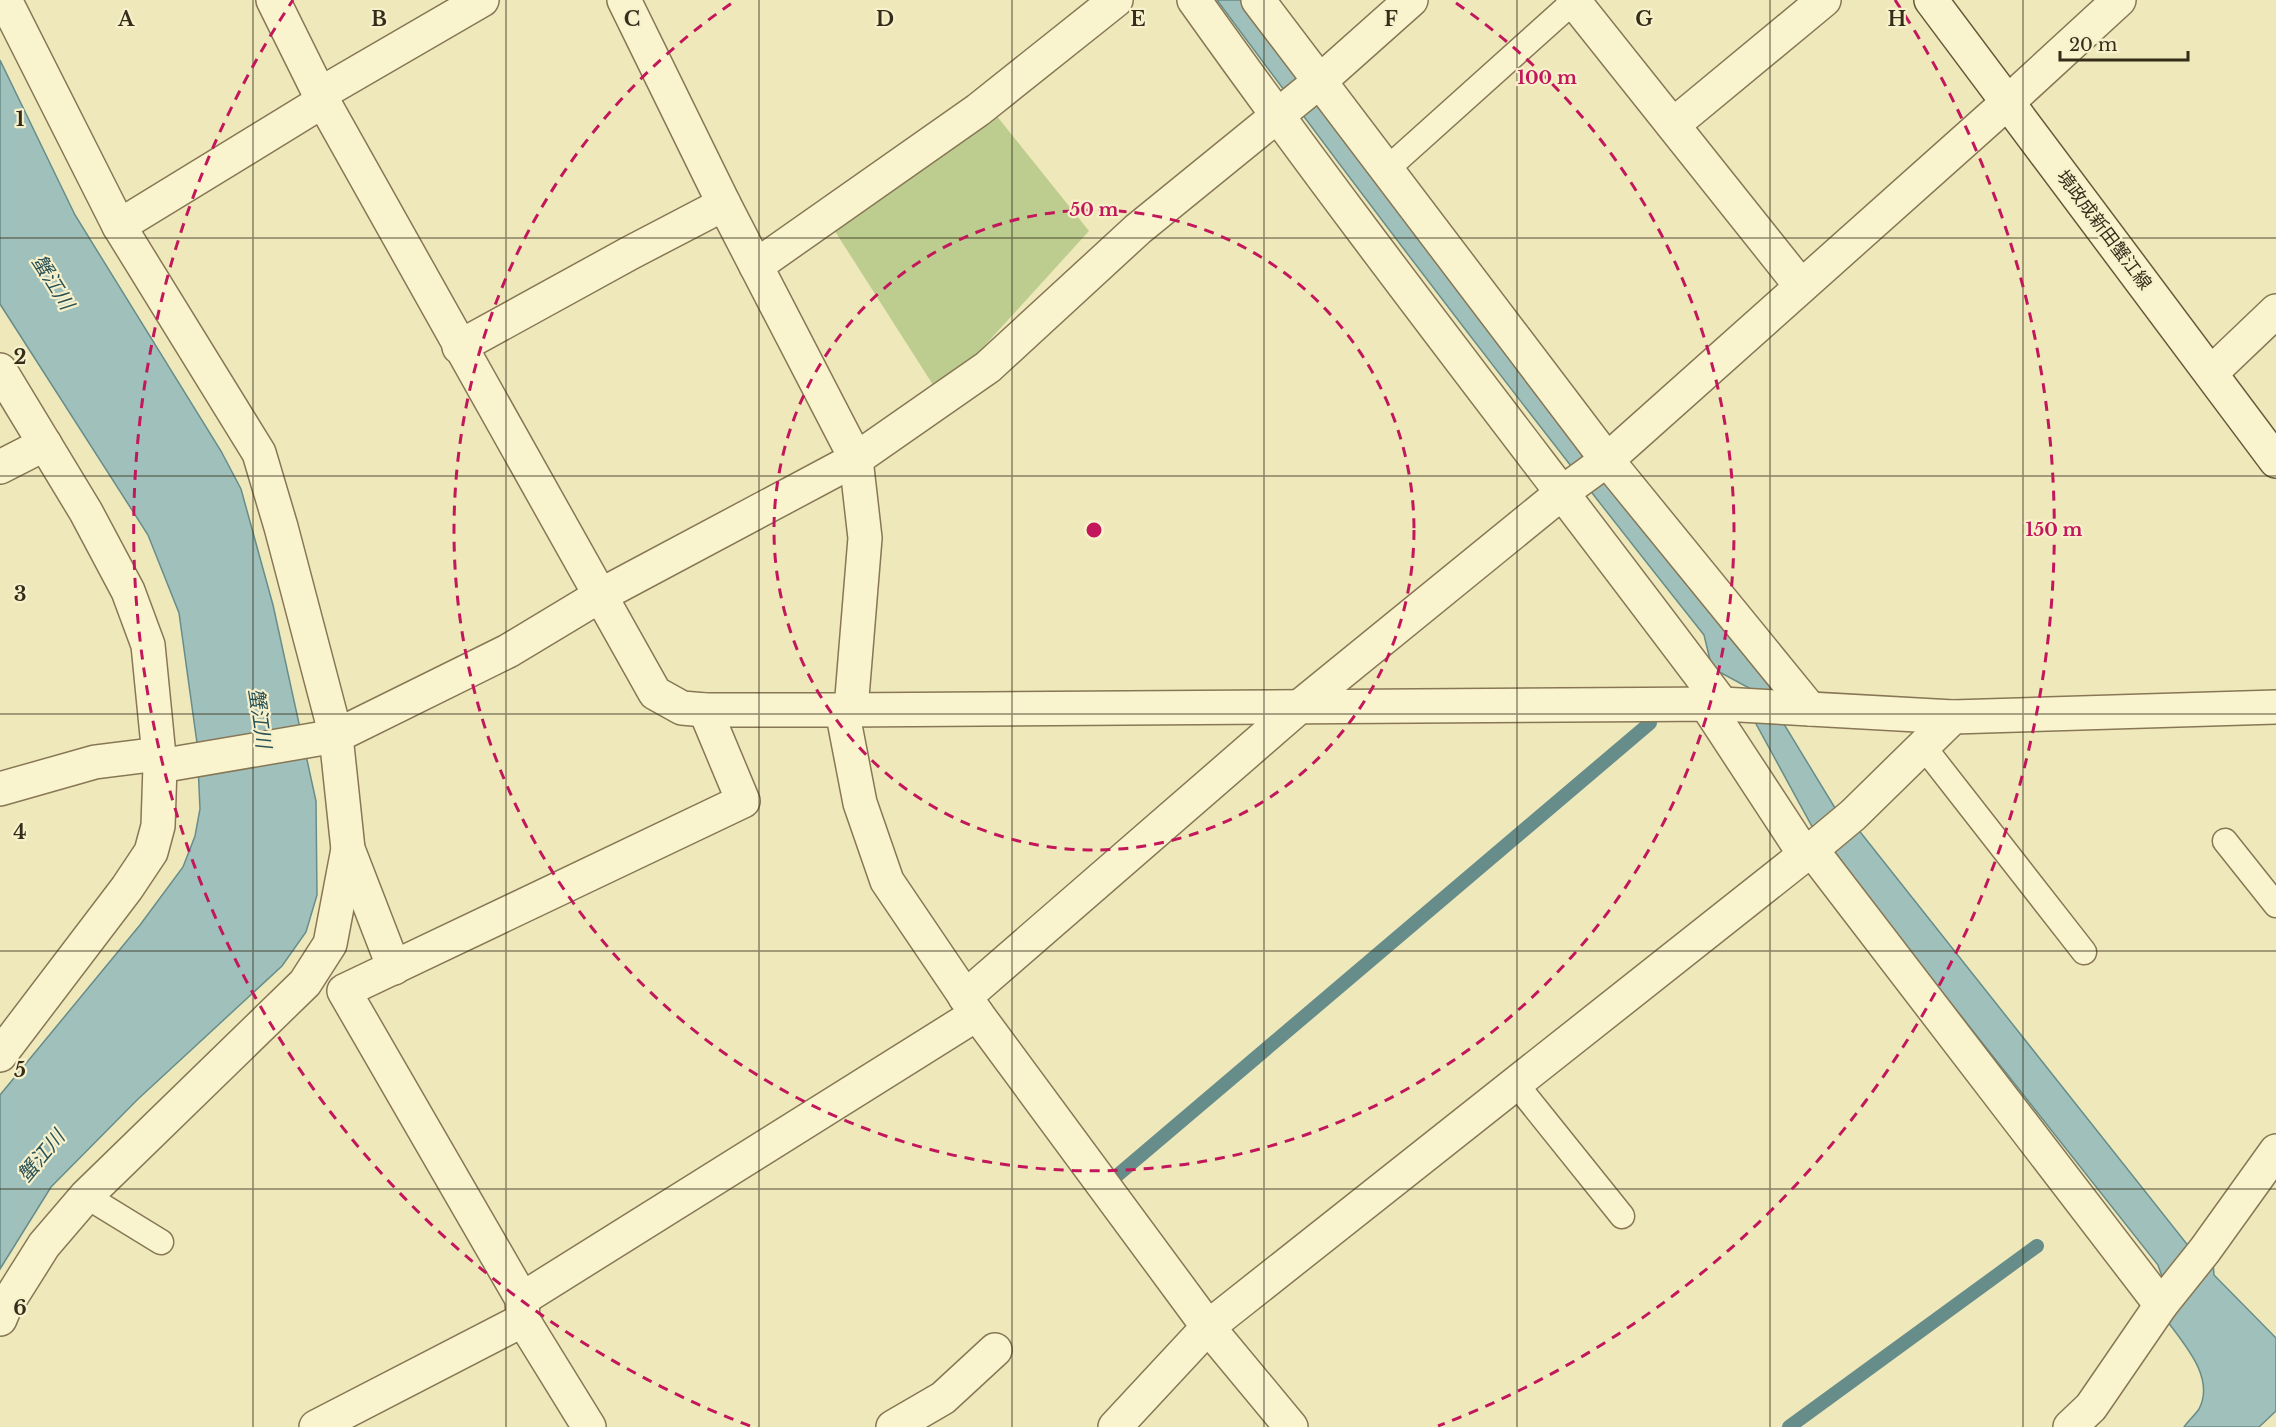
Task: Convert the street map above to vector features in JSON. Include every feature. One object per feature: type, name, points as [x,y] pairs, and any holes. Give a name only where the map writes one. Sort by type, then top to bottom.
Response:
[{"type":"street","points":[[5,0],[119,226],[259,453],[281,527],[329,738],[348,849],[394,968]]},
{"type":"street","points":[[273,0],[322,98],[459,347],[655,693],[682,708],[847,710],[1724,704],[1953,717],[2276,707]]},
{"type":"street","points":[[119,226],[482,0]]},
{"type":"street","points":[[624,0],[724,204],[856,459],[866,538],[847,710],[860,803],[887,881],[971,1006],[1208,1327],[1291,1427]]},
{"type":"street","points":[[756,267],[978,110],[1116,0]]},
{"type":"street","points":[[1194,0],[1282,112],[1431,324],[1584,477],[1801,708]]},
{"type":"street","points":[[1258,0],[1316,84],[1387,169],[1584,477],[1811,850],[2163,1303]]},
{"type":"street","points":[[0,789],[95,762],[166,761],[329,738],[508,651],[601,595],[856,459],[988,367],[1138,229],[1316,84],[1411,0]]},
{"type":"street","points":[[1574,0],[1801,286]]},
{"type":"street","name":"境政成新田蟹江線","points":[[1931,0],[2276,461]]},
{"type":"street","points":[[316,1427],[523,1309],[971,1006],[1299,707],[1584,477],[2008,102],[2119,0]]},
{"type":"street","points":[[1673,125],[1820,1]]},
{"type":"street","points":[[459,347],[724,204]]},
{"type":"street","points":[[2211,373],[2276,311]]},
{"type":"street","points":[[0,370],[86,512],[132,602],[148,645],[166,761],[158,826],[151,852],[127,888],[0,1055]]},
{"type":"street","points":[[0,467],[45,444]]},
{"type":"street","points":[[589,1427],[344,991],[743,801],[705,710]]},
{"type":"street","points":[[1115,1427],[1208,1327],[1811,850],[1852,815],[1953,717]]},
{"type":"street","points":[[0,1318],[44,1245],[86,1196],[304,983],[330,944],[348,849]]},
{"type":"street","points":[[2070,1427],[2091,1407],[2163,1303],[2205,1250],[2276,1151]]},
{"type":"street","points":[[892,1427],[943,1398],[994,1350]]},
{"type":"lane","points":[[1387,169],[1574,0]]},
{"type":"lane","points":[[1923,746],[2084,952]]},
{"type":"lane","points":[[2225,841],[2276,905]]},
{"type":"lane","points":[[1516,1084],[1622,1216]]},
{"type":"lane","points":[[86,1196],[161,1242]]},
{"type":"green space","points":[[992,110],[1089,231],[977,354],[935,388],[831,225]]},
{"type":"water","points":[[1217,0],[1243,0],[1792,691],[1779,716],[1835,808],[1861,833],[2186,1243],[2213,1262],[2214,1275],[2276,1338],[2276,1411],[2259,1427],[2184,1427],[2199,1409],[2203,1397],[2203,1385],[2195,1361],[2165,1318],[2173,1308],[2158,1265],[1814,830],[1755,722],[1751,689],[1712,668],[1704,635],[1458,320]]},
{"type":"water","name":"蟹江川","points":[[0,60],[75,215],[221,451],[241,489],[273,605],[316,801],[317,895],[306,932],[282,966],[137,1100],[51,1187],[0,1269],[0,1095],[140,925],[183,867],[195,836],[200,809],[197,743],[179,613],[148,535],[0,304]]},
{"type":"waterway","points":[[1113,1179],[1650,723]]},
{"type":"waterway","points":[[1789,1427],[2037,1246]]}]
